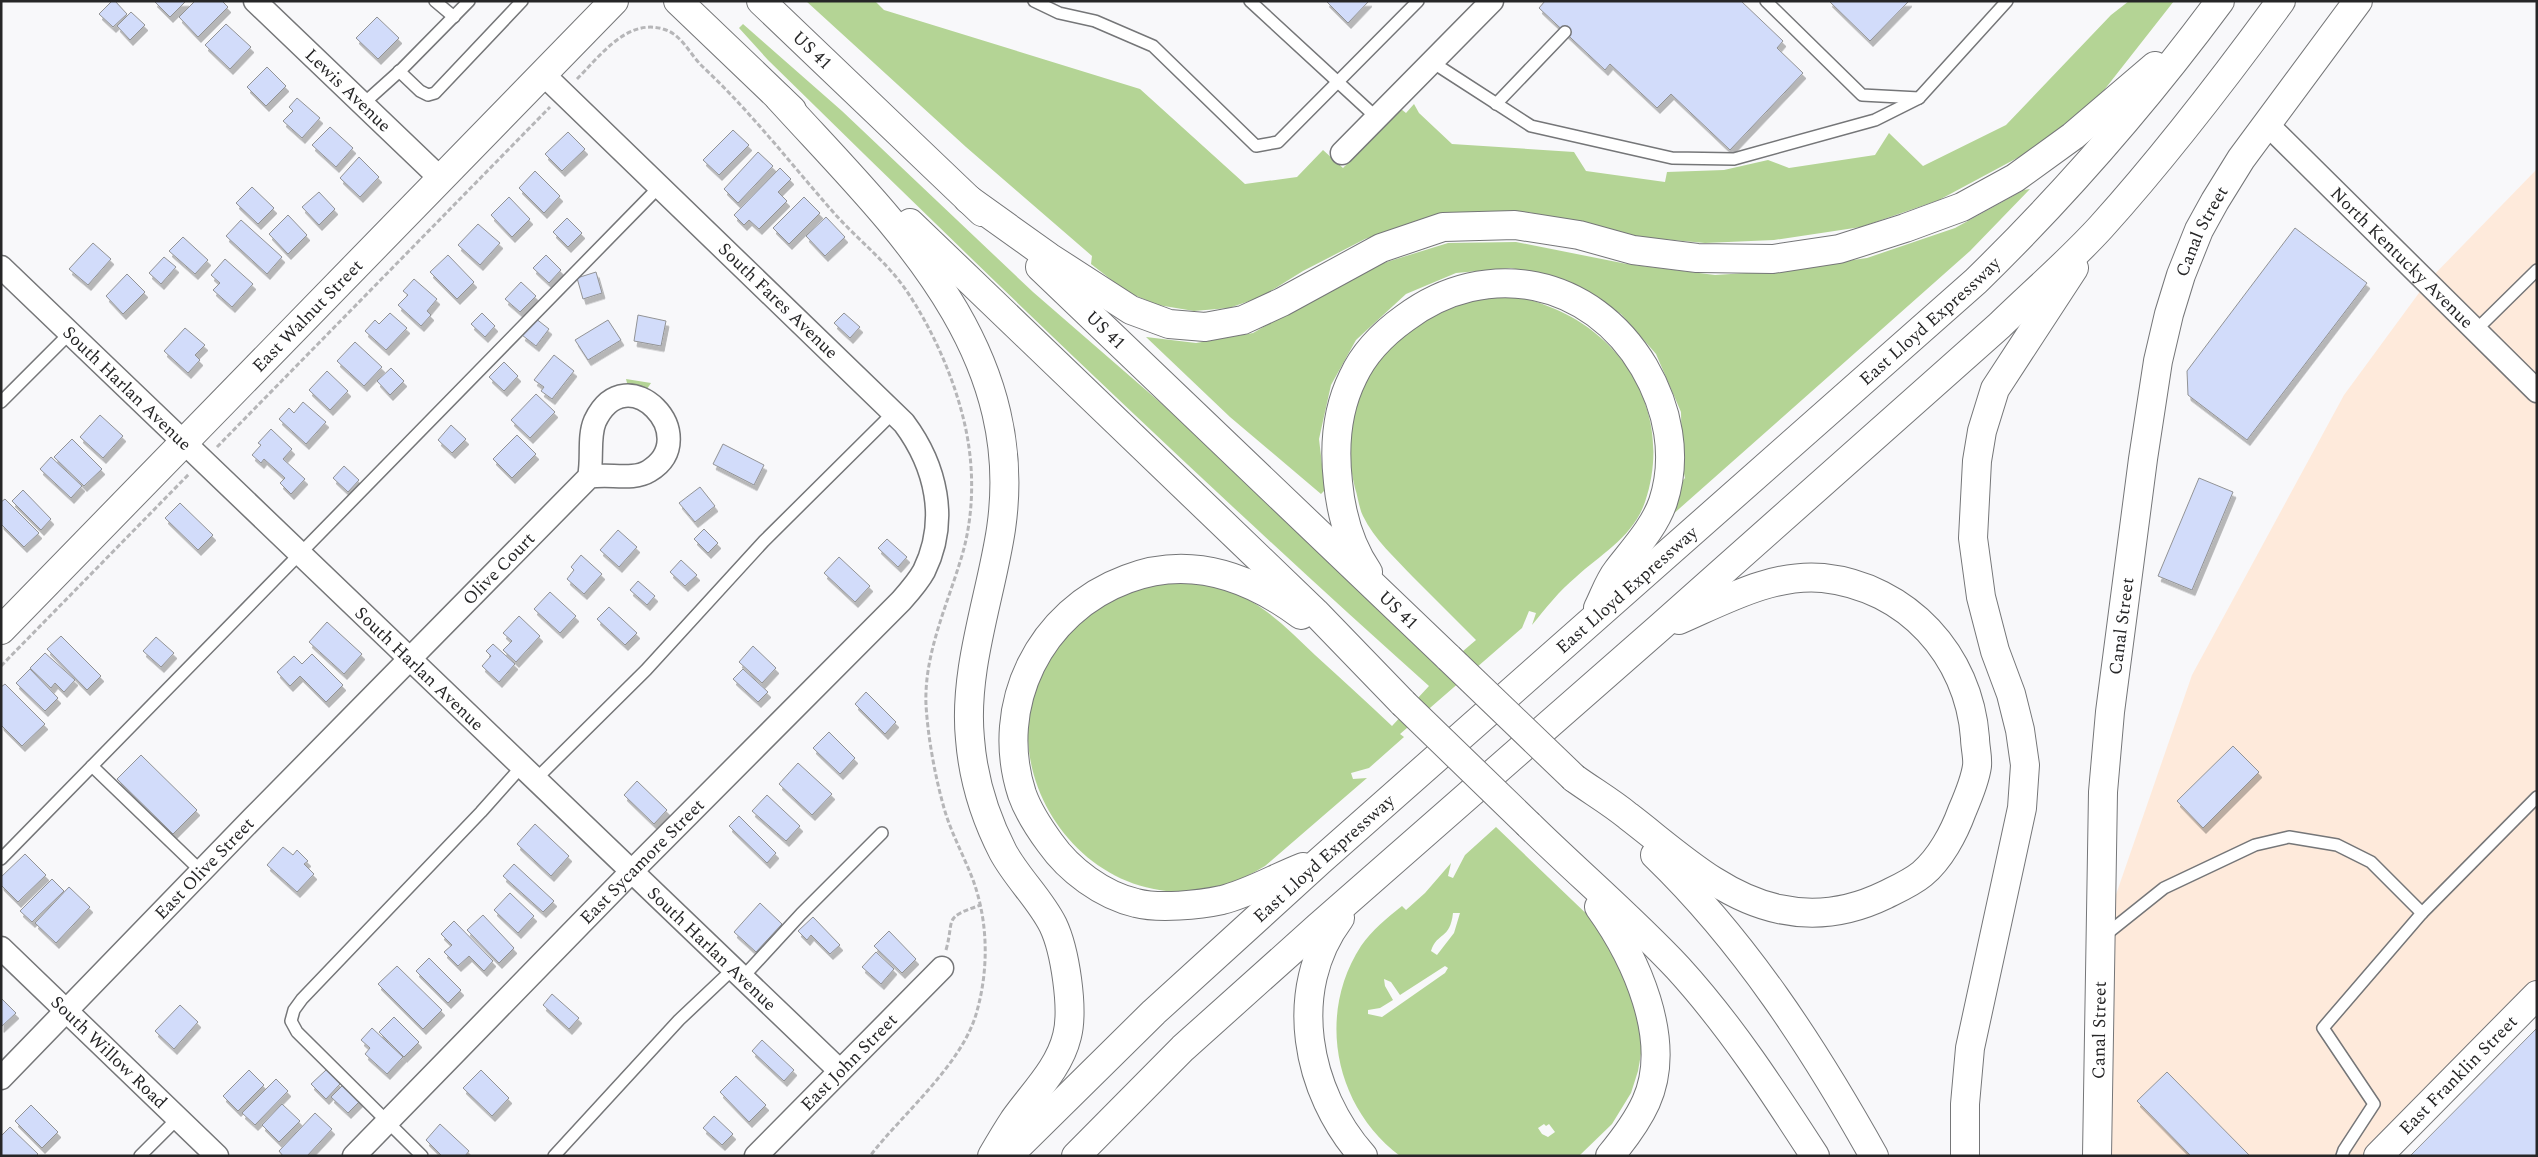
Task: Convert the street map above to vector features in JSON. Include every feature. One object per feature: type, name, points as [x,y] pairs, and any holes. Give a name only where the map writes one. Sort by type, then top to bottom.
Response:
[{"type":"main road","name":"East Walnut Street","points":[[1,630],[184,443],[450,188],[543,74],[614,1]]},
{"type":"main road","points":[[678,1],[1315,612],[1403,703]]},
{"type":"main road","name":"US 41","points":[[761,1],[1389,600],[1698,899],[1746,958],[1797,1026],[1874,1156]]},
{"type":"main road","points":[[1076,1156],[1183,1048],[2000,325],[2100,228],[2188,126],[2282,1]]},
{"type":"main road","name":"Canal Street","points":[[2097,1156],[2103,792],[2110,712],[2158,361],[2180,274],[2199,230],[2241,159],[2358,1]]},
{"type":"main road","points":[[968,198],[1048,257],[1131,310],[1169,324],[1206,327],[1243,320],[1282,302],[1380,248],[1443,227],[1515,225],[1579,235],[1633,250],[1697,258],[1773,259],[1839,249],[1962,207],[2015,178],[2073,136],[2153,67],[2219,2]]},
{"type":"main road","name":"East Lloyd Expressway","points":[[1008,1156],[1154,1012],[1321,860],[1994,263],[2097,155],[2170,67],[2219,2]]},
{"type":"main road","points":[[779,98],[880,209],[947,295],[966,328],[985,373],[999,424],[1004,468],[1004,499],[1001,528],[972,676],[969,738],[977,783],[993,830],[1005,854],[1053,926],[1066,970],[1068,1034],[1056,1064],[1012,1122],[992,1156]]},
{"type":"main road","points":[[1966,1156],[1965,1104],[1970,1048],[2022,808],[2025,785],[2020,730],[2011,694],[1995,652],[1981,597],[1973,538],[1977,461],[1982,431],[1995,389],[2100,228]]},
{"type":"main road","points":[[1389,600],[1366,568],[1343,517],[1335,462],[1338,429],[1344,402],[1353,376],[1375,345],[1392,328],[1419,307],[1471,285],[1522,282],[1550,289],[1598,315],[1636,355],[1656,387],[1666,418],[1672,457],[1662,503],[1643,537],[1616,572],[1590,622]]},
{"type":"main road","points":[[1321,860],[1224,899],[1196,904],[1136,903],[1094,884],[1073,870],[1056,852],[1039,828],[1023,795],[1015,759],[1014,734],[1022,689],[1033,661],[1060,622],[1073,609],[1095,593],[1116,583],[1151,572],[1174,568],[1195,569],[1236,578],[1265,592],[1293,610],[1351,652],[1678,968],[1719,1017],[1770,1086],[1815,1156]]},
{"type":"main road","points":[[1574,778],[1626,814],[1702,873],[1749,900],[1780,909],[1815,913],[1838,911],[1870,902],[1922,873],[1942,851],[1957,824],[1977,766],[1973,714],[1966,688],[1951,658],[1932,633],[1902,608],[1878,594],[1850,585],[1822,578],[1794,580],[1755,588],[1659,628]]},
{"type":"main road","points":[[1564,859],[1605,915],[1630,957],[1645,995],[1654,1031],[1654,1068],[1647,1101],[1630,1132],[1610,1156]]},
{"type":"main road","points":[[1359,892],[1332,928],[1319,953],[1311,982],[1308,1009],[1314,1064],[1323,1093],[1336,1119],[1363,1156]]},
{"type":"main road","name":"East Franklin Street","points":[[2378,1156],[2537,996]]},
{"type":"street","name":"Lewis Avenue","points":[[255,1],[450,188]]},
{"type":"street","points":[[1342,153],[1492,1]]},
{"type":"street","name":"South Fares Avenue","points":[[543,74],[894,412],[915,438],[932,474],[938,518],[936,536],[926,564]]},
{"type":"street","name":"North Kentucky Avenue","points":[[2267,124],[2537,391]]},
{"type":"street","name":"South Harlan Avenue","points":[[1,267],[839,1070]]},
{"type":"street","name":"Olive Court","points":[[409,659],[589,477]]},
{"type":"street","name":"East Sycamore Street","points":[[354,1156],[632,871],[901,601],[915,584],[926,564]]},
{"type":"street","name":"East Olive Street","points":[[1,1078],[409,659]]},
{"type":"street","name":"South Willow Road","points":[[1,948],[217,1156]]},
{"type":"street","name":"East John Street","points":[[756,1156],[942,968]]},
{"type":"lane","points":[[435,1],[454,17]]},
{"type":"lane","points":[[363,104],[399,72],[469,1]]},
{"type":"lane","points":[[399,72],[420,91],[428,95],[435,93],[522,1]]},
{"type":"lane","points":[[1034,1],[1059,13],[1095,22],[1153,46],[1256,146],[1278,142],[1418,1]]},
{"type":"lane","points":[[1250,1],[1377,118]]},
{"type":"lane","points":[[1766,1],[1862,95],[1919,98]]},
{"type":"lane","points":[[1432,62],[1530,126],[1672,158],[1723,160],[1875,120],[1919,98],[2007,1]]},
{"type":"lane","points":[[1496,104],[1566,32]]},
{"type":"lane","points":[[1,859],[660,187]]},
{"type":"lane","points":[[2476,330],[2537,270]]},
{"type":"lane","points":[[1,402],[70,333]]},
{"type":"lane","points":[[422,1156],[297,1032],[291,1021],[294,1010],[302,999],[482,812],[646,670],[764,541],[894,412]]},
{"type":"lane","points":[[92,766],[201,871]]},
{"type":"lane","points":[[2342,1156],[2374,1104],[2323,1028],[2422,913],[2537,797]]},
{"type":"lane","points":[[554,1156],[680,1020],[737,974],[882,834]]},
{"type":"lane","points":[[2101,938],[2164,888],[2255,845],[2289,837],[2337,845],[2371,862],[2422,913]]},
{"type":"lane","points":[[140,1156],[178,1118]]},
{"type":"path","points":[[215,448],[450,188]]},
{"type":"path","points":[[1,666],[193,470]]},
{"type":"path","points":[[942,968],[950,923],[955,916],[981,905]]},
{"type":"shaded area","points":[[2537,169],[2537,996],[2379,1156],[2106,1156],[2101,938],[2192,675],[2344,395],[2427,282]]},
{"type":"green space","points":[[806,1],[875,1],[884,10],[1140,89],[1245,184],[1297,177],[1323,150],[1343,168],[1401,109],[1406,113],[1414,104],[1419,113],[1452,144],[1574,152],[1586,171],[1665,182],[1667,172],[1724,170],[1768,160],[1789,168],[1875,155],[1889,133],[1923,166],[2006,125],[2111,15],[2129,1],[2174,1],[2101,94],[2034,149],[1939,200],[1861,227],[1774,240],[1705,243],[1640,237],[1528,212],[1441,213],[1365,239],[1303,271],[1261,297],[1229,308],[1194,311],[1158,305],[1127,292],[1091,264],[1092,256],[966,147]]},
{"type":"green space","points":[[743,24],[842,111],[1033,292],[1162,404],[1309,540],[1442,669],[1476,640],[1373,533],[1360,510],[1350,459],[1351,431],[1356,405],[1366,381],[1380,360],[1399,340],[1421,324],[1447,310],[1478,299],[1497,296],[1512,296],[1534,301],[1582,323],[1605,342],[1624,363],[1639,388],[1649,414],[1653,443],[1652,472],[1645,502],[1640,514],[1624,535],[1564,588],[1532,625],[1536,613],[1529,611],[1522,628],[1400,734],[1404,737],[1369,768],[1351,773],[1353,779],[1367,778],[1265,866],[1200,890],[1140,886],[1090,859],[1052,816],[1031,763],[1031,705],[1055,650],[1108,603],[1137,590],[1169,583],[1202,584],[1233,592],[1256,604],[1287,628],[1392,726],[1429,686],[1261,533],[931,219],[768,60],[739,28]]},
{"type":"green space","points":[[2030,189],[1970,251],[1671,516],[1679,485],[1685,478],[1682,465],[1681,412],[1656,354],[1621,314],[1566,280],[1511,268],[1456,273],[1406,294],[1356,340],[1331,385],[1319,439],[1325,490],[1321,494],[1230,417],[1146,337],[1196,343],[1253,333],[1364,269],[1448,243],[1516,242],[1627,264],[1715,275],[1778,271],[1867,258],[1955,228],[2024,190]]},
{"type":"green space","points":[[626,379],[651,383],[647,389],[628,387]]},
{"type":"green space","points":[[1496,827],[1596,923],[1632,973],[1642,1048],[1638,1071],[1631,1093],[1612,1124],[1579,1156],[1400,1156],[1378,1136],[1360,1112],[1347,1086],[1339,1058],[1336,1030],[1339,1001],[1347,973],[1361,946],[1375,929],[1402,906],[1406,910],[1425,893],[1451,863],[1448,876],[1453,878],[1465,855]],"holes":[[[1453,913],[1460,913],[1454,933],[1437,955],[1431,951],[1449,928]],[[1445,966],[1448,968],[1445,973],[1382,1017],[1368,1014],[1368,1010],[1380,1008],[1393,1000],[1385,986],[1384,979],[1391,982],[1400,995]],[[1544,1124],[1546,1126],[1549,1124],[1555,1132],[1548,1137],[1542,1134],[1538,1128]]]},
{"type":"building","points":[[112,1],[115,1],[127,14],[113,27],[99,14]]},
{"type":"building","points":[[154,1],[186,1],[170,17]]},
{"type":"building","points":[[195,1],[222,1],[228,7],[198,37],[179,17]]},
{"type":"building","points":[[1326,1],[1369,1],[1348,23]]},
{"type":"building","points":[[1545,1],[1741,1],[1783,41],[1777,48],[1803,73],[1730,150],[1671,94],[1657,108],[1610,64],[1605,70],[1539,8]]},
{"type":"building","points":[[1829,1],[1909,1],[1870,41]]},
{"type":"building","points":[[131,12],[145,25],[130,40],[117,26]]},
{"type":"building","points":[[377,17],[399,38],[378,59],[356,38]]},
{"type":"building","points":[[226,24],[251,47],[230,69],[205,45]]},
{"type":"building","points":[[267,67],[286,86],[266,106],[247,87]]},
{"type":"building","points":[[297,98],[320,118],[302,138],[283,121],[293,111],[289,107]]},
{"type":"building","points":[[330,127],[353,148],[336,167],[312,145]]},
{"type":"building","points":[[733,130],[749,145],[719,175],[703,160]]},
{"type":"building","points":[[568,132],[585,149],[562,171],[545,154]]},
{"type":"building","points":[[758,152],[773,166],[738,203],[724,189]]},
{"type":"building","points":[[359,157],[379,177],[360,197],[340,178]]},
{"type":"building","points":[[780,168],[791,179],[778,192],[787,201],[759,229],[749,220],[744,225],[734,215]]},
{"type":"building","points":[[535,171],[560,196],[544,213],[519,188]]},
{"type":"building","points":[[252,187],[274,208],[258,224],[236,203]]},
{"type":"building","points":[[319,192],[335,209],[319,225],[302,207]]},
{"type":"building","points":[[509,197],[530,219],[512,237],[491,215]]},
{"type":"building","points":[[804,197],[820,213],[789,244],[773,228]]},
{"type":"building","points":[[288,215],[307,235],[288,254],[269,234]]},
{"type":"building","points":[[826,217],[845,237],[825,256],[806,236]]},
{"type":"building","points":[[567,218],[582,233],[568,247],[553,232]]},
{"type":"building","points":[[241,220],[282,257],[267,274],[226,236]]},
{"type":"building","points":[[478,224],[500,243],[480,265],[458,245]]},
{"type":"building","points":[[2295,228],[2367,283],[2247,440],[2188,395],[2187,371]]},
{"type":"building","points":[[183,237],[208,260],[195,274],[169,251]]},
{"type":"building","points":[[93,243],[111,259],[88,285],[69,269]]},
{"type":"building","points":[[448,255],[474,282],[457,299],[430,272]]},
{"type":"building","points":[[546,255],[561,270],[549,283],[533,268]]},
{"type":"building","points":[[164,257],[176,267],[161,284],[149,273]]},
{"type":"building","points":[[225,259],[253,284],[232,307],[213,290],[220,283],[211,275]]},
{"type":"building","points":[[596,272],[602,293],[583,299],[577,278]]},
{"type":"building","points":[[127,274],[145,292],[123,314],[106,296]]},
{"type":"building","points":[[414,279],[437,299],[427,311],[431,315],[421,326],[398,305],[408,295],[403,291]]},
{"type":"building","points":[[521,282],[536,296],[520,312],[505,299]]},
{"type":"building","points":[[390,313],[407,328],[386,350],[365,331],[375,320],[379,324]]},
{"type":"building","points":[[482,313],[495,326],[485,337],[471,324]]},
{"type":"building","points":[[844,313],[860,327],[850,338],[834,323]]},
{"type":"building","points":[[638,315],[666,321],[661,346],[634,341]]},
{"type":"building","points":[[535,318],[549,329],[536,346],[522,335]]},
{"type":"building","points":[[608,320],[621,340],[588,360],[575,340]]},
{"type":"building","points":[[185,328],[205,345],[195,355],[200,360],[188,373],[164,351]]},
{"type":"building","points":[[355,342],[382,367],[364,386],[337,361]]},
{"type":"building","points":[[554,355],[574,371],[552,399],[541,391],[544,387],[534,380]]},
{"type":"building","points":[[504,362],[518,376],[504,391],[489,377]]},
{"type":"building","points":[[391,368],[404,381],[390,395],[377,381]]},
{"type":"building","points":[[327,371],[348,391],[330,410],[309,390]]},
{"type":"building","points":[[536,394],[555,412],[530,438],[511,420]]},
{"type":"building","points":[[303,402],[326,422],[306,444],[279,419],[289,408],[294,413]]},
{"type":"building","points":[[100,415],[123,436],[103,458],[80,437]]},
{"type":"building","points":[[451,425],[466,439],[452,453],[438,440]]},
{"type":"building","points":[[271,429],[292,449],[283,459],[305,479],[291,494],[280,483],[285,478],[264,459],[261,463],[252,455],[261,445],[258,443]]},
{"type":"building","points":[[517,435],[536,454],[512,478],[493,459]]},
{"type":"building","points":[[72,439],[102,469],[84,486],[54,457]]},
{"type":"building","points":[[723,444],[764,465],[754,485],[713,464]]},
{"type":"building","points":[[51,457],[82,486],[71,498],[40,469]]},
{"type":"building","points":[[344,466],[359,480],[348,492],[333,478]]},
{"type":"building","points":[[2199,478],[2233,492],[2192,590],[2158,576]]},
{"type":"building","points":[[700,487],[715,506],[695,522],[679,503]]},
{"type":"building","points":[[23,490],[51,519],[41,530],[12,501]]},
{"type":"building","points":[[5,499],[39,533],[24,547],[1,524],[1,502]]},
{"type":"building","points":[[180,503],[213,535],[198,550],[165,518]]},
{"type":"building","points":[[704,529],[718,543],[708,553],[694,539]]},
{"type":"building","points":[[618,530],[637,547],[619,567],[600,550]]},
{"type":"building","points":[[887,539],[907,557],[898,567],[878,548]]},
{"type":"building","points":[[581,555],[602,574],[584,594],[567,579],[574,570],[571,567]]},
{"type":"building","points":[[839,557],[870,586],[855,602],[824,573]]},
{"type":"building","points":[[681,560],[697,575],[685,586],[670,572]]},
{"type":"building","points":[[638,581],[655,596],[647,605],[630,590]]},
{"type":"building","points":[[550,592],[576,616],[560,633],[534,609]]},
{"type":"building","points":[[609,607],[637,633],[625,645],[597,619]]},
{"type":"building","points":[[519,616],[540,636],[516,662],[503,650],[512,641],[503,633]]},
{"type":"building","points":[[327,622],[362,654],[344,674],[309,642]]},
{"type":"building","points":[[61,636],[101,676],[87,690],[47,649]]},
{"type":"building","points":[[156,637],[174,653],[161,667],[143,651]]},
{"type":"building","points":[[493,644],[515,664],[499,682],[482,666],[491,656],[486,651]]},
{"type":"building","points":[[753,646],[776,668],[762,683],[739,662]]},
{"type":"building","points":[[45,653],[75,680],[64,692],[55,683],[51,688],[30,668]]},
{"type":"building","points":[[312,654],[343,685],[326,702],[300,676],[290,686],[277,672],[294,656],[302,664]]},
{"type":"building","points":[[30,669],[58,698],[45,711],[16,683]]},
{"type":"building","points":[[743,669],[768,692],[758,702],[733,679]]},
{"type":"building","points":[[5,684],[45,724],[22,746],[1,725],[1,687]]},
{"type":"building","points":[[866,692],[896,722],[885,734],[855,704]]},
{"type":"building","points":[[829,732],[855,758],[840,774],[813,748]]},
{"type":"building","points":[[2233,746],[2259,772],[2203,828],[2177,801]]},
{"type":"building","points":[[141,755],[197,810],[173,834],[117,779]]},
{"type":"building","points":[[798,763],[832,794],[812,815],[779,784]]},
{"type":"building","points":[[637,781],[667,810],[654,824],[624,795]]},
{"type":"building","points":[[767,795],[800,826],[786,841],[752,811]]},
{"type":"building","points":[[739,816],[776,853],[767,863],[729,826]]},
{"type":"building","points":[[535,824],[569,856],[551,876],[517,844]]},
{"type":"building","points":[[283,847],[293,855],[297,850],[308,861],[304,864],[314,874],[297,892],[267,865]]},
{"type":"building","points":[[25,854],[46,875],[18,902],[1,885],[1,877]]},
{"type":"building","points":[[514,864],[554,901],[543,912],[503,876]]},
{"type":"building","points":[[52,879],[64,891],[32,922],[20,911]]},
{"type":"building","points":[[69,887],[90,907],[56,943],[35,923]]},
{"type":"building","points":[[510,893],[534,916],[518,933],[494,910]]},
{"type":"building","points":[[760,903],[782,924],[756,952],[734,932]]},
{"type":"building","points":[[483,915],[514,948],[499,963],[467,930]]},
{"type":"building","points":[[813,917],[840,945],[830,954],[811,935],[807,940],[798,931]]},
{"type":"building","points":[[454,921],[493,961],[484,971],[469,956],[458,966],[444,952],[452,945],[441,934]]},
{"type":"building","points":[[889,931],[916,959],[902,973],[874,946]]},
{"type":"building","points":[[876,952],[894,969],[881,984],[862,967]]},
{"type":"building","points":[[429,958],[461,990],[448,1003],[416,971]]},
{"type":"building","points":[[397,966],[442,1010],[423,1029],[378,984]]},
{"type":"building","points":[[552,994],[579,1018],[569,1029],[543,1005]]},
{"type":"building","points":[[1,998],[16,1013],[1,1027]]},
{"type":"building","points":[[180,1005],[198,1022],[174,1049],[155,1031]]},
{"type":"building","points":[[394,1017],[419,1042],[404,1057],[379,1032]]},
{"type":"building","points":[[372,1028],[403,1057],[387,1074],[365,1054],[370,1048],[361,1040]]},
{"type":"building","points":[[2537,1028],[2537,1156],[2410,1156]]},
{"type":"building","points":[[762,1040],[794,1070],[784,1081],[752,1051]]},
{"type":"building","points":[[249,1070],[264,1085],[238,1111],[223,1096]]},
{"type":"building","points":[[326,1070],[340,1084],[326,1099],[311,1084]]},
{"type":"building","points":[[481,1070],[509,1098],[492,1116],[463,1088]]},
{"type":"building","points":[[2167,1072],[2250,1156],[2191,1156],[2137,1101]]},
{"type":"building","points":[[736,1076],[766,1105],[749,1122],[720,1092]]},
{"type":"building","points":[[276,1079],[288,1091],[255,1125],[242,1113]]},
{"type":"building","points":[[345,1083],[362,1099],[348,1113],[331,1097]]},
{"type":"building","points":[[282,1104],[300,1121],[279,1142],[262,1125]]},
{"type":"building","points":[[31,1105],[58,1132],[42,1148],[15,1121]]},
{"type":"building","points":[[315,1113],[332,1129],[307,1156],[283,1156],[279,1151]]},
{"type":"building","points":[[714,1116],[733,1134],[722,1145],[703,1128]]},
{"type":"building","points":[[440,1124],[469,1151],[465,1156],[442,1156],[426,1140]]},
{"type":"building","points":[[10,1127],[38,1154],[36,1156],[3,1156],[1,1154],[1,1136]]}]
